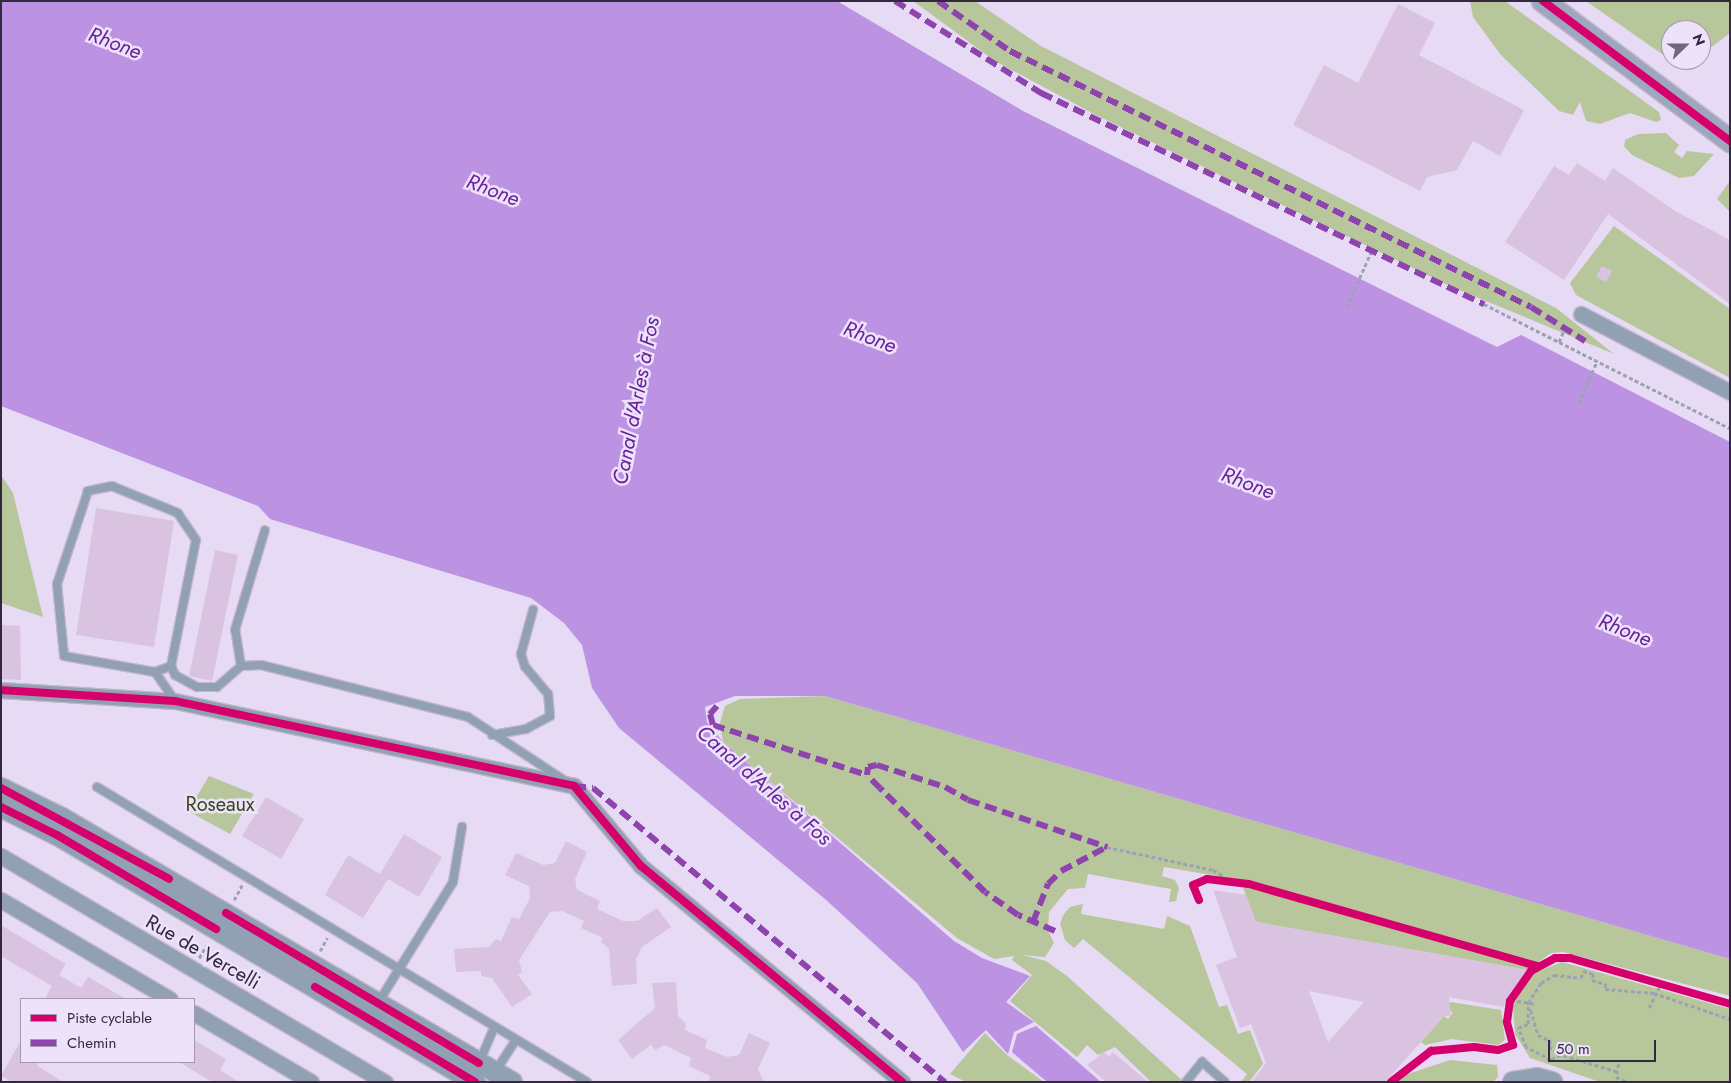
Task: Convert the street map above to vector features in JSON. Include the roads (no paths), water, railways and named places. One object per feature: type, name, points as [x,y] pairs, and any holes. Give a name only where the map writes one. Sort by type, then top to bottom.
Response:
[{"type":"main road","points":[[1543,1],[1730,142]]},
{"type":"street","points":[[1581,314],[1730,392]]},
{"type":"street","points":[[1,690],[175,701],[574,786],[641,866],[902,1082]]},
{"type":"street","points":[[1,788],[62,818],[373,1011],[484,1077]]},
{"type":"street","points":[[1,808],[57,835],[373,1011]]},
{"type":"street","name":"Rue de Vercelli","points":[[1,856],[385,1082]]},
{"type":"street","points":[[1,900],[168,998]]},
{"type":"street","points":[[195,1014],[311,1082]]},
{"type":"street","points":[[1513,1082],[1536,1078],[1552,1082]]},
{"type":"lane","points":[[171,666],[155,672],[64,656],[57,584],[88,491],[112,486],[178,513],[196,540],[171,666],[175,676],[197,687],[218,686],[241,666],[261,665],[468,717],[492,735],[574,786]]},
{"type":"lane","points":[[241,666],[235,630],[265,530]]},
{"type":"lane","points":[[492,735],[526,730],[550,716],[548,694],[525,666],[522,654],[533,610]]},
{"type":"lane","points":[[155,672],[175,701]]},
{"type":"lane","points":[[97,788],[333,928],[494,1028],[587,1082]]},
{"type":"lane","points":[[373,1011],[452,882],[462,827]]},
{"type":"lane","points":[[484,1077],[494,1028]]},
{"type":"lane","points":[[484,1077],[516,1040]]},
{"type":"lane","points":[[1186,1082],[1202,1062],[1225,1082]]},
{"type":"water","points":[[1,1],[837,1],[1023,111],[1497,347],[1521,335],[1730,442],[1730,959],[825,696],[735,696],[705,707],[707,722],[723,742],[954,941],[982,958],[1030,976],[1006,1002],[1034,1022],[1014,1032],[1008,1054],[986,1030],[963,1052],[917,983],[825,899],[619,728],[592,688],[582,645],[564,623],[531,598],[270,519],[258,506],[1,406]]},
{"type":"water","points":[[1036,1026],[1101,1082],[1047,1082],[1012,1052],[1017,1034]]},
{"type":"water label","name":"Rhone","points":[[115,43]]},
{"type":"water label","name":"Rhone","points":[[493,190]]},
{"type":"water label","name":"Rhone","points":[[870,337]]},
{"type":"water label","name":"Canal d'Arles à Fos","points":[[636,401]]},
{"type":"water label","name":"Rhone","points":[[1248,483]]},
{"type":"water label","name":"Rhone","points":[[1625,630]]},
{"type":"water label","name":"Canal d'Arles à Fos","points":[[764,785]]},
{"type":"park label","name":"Roseaux","points":[[220,804]]}]
